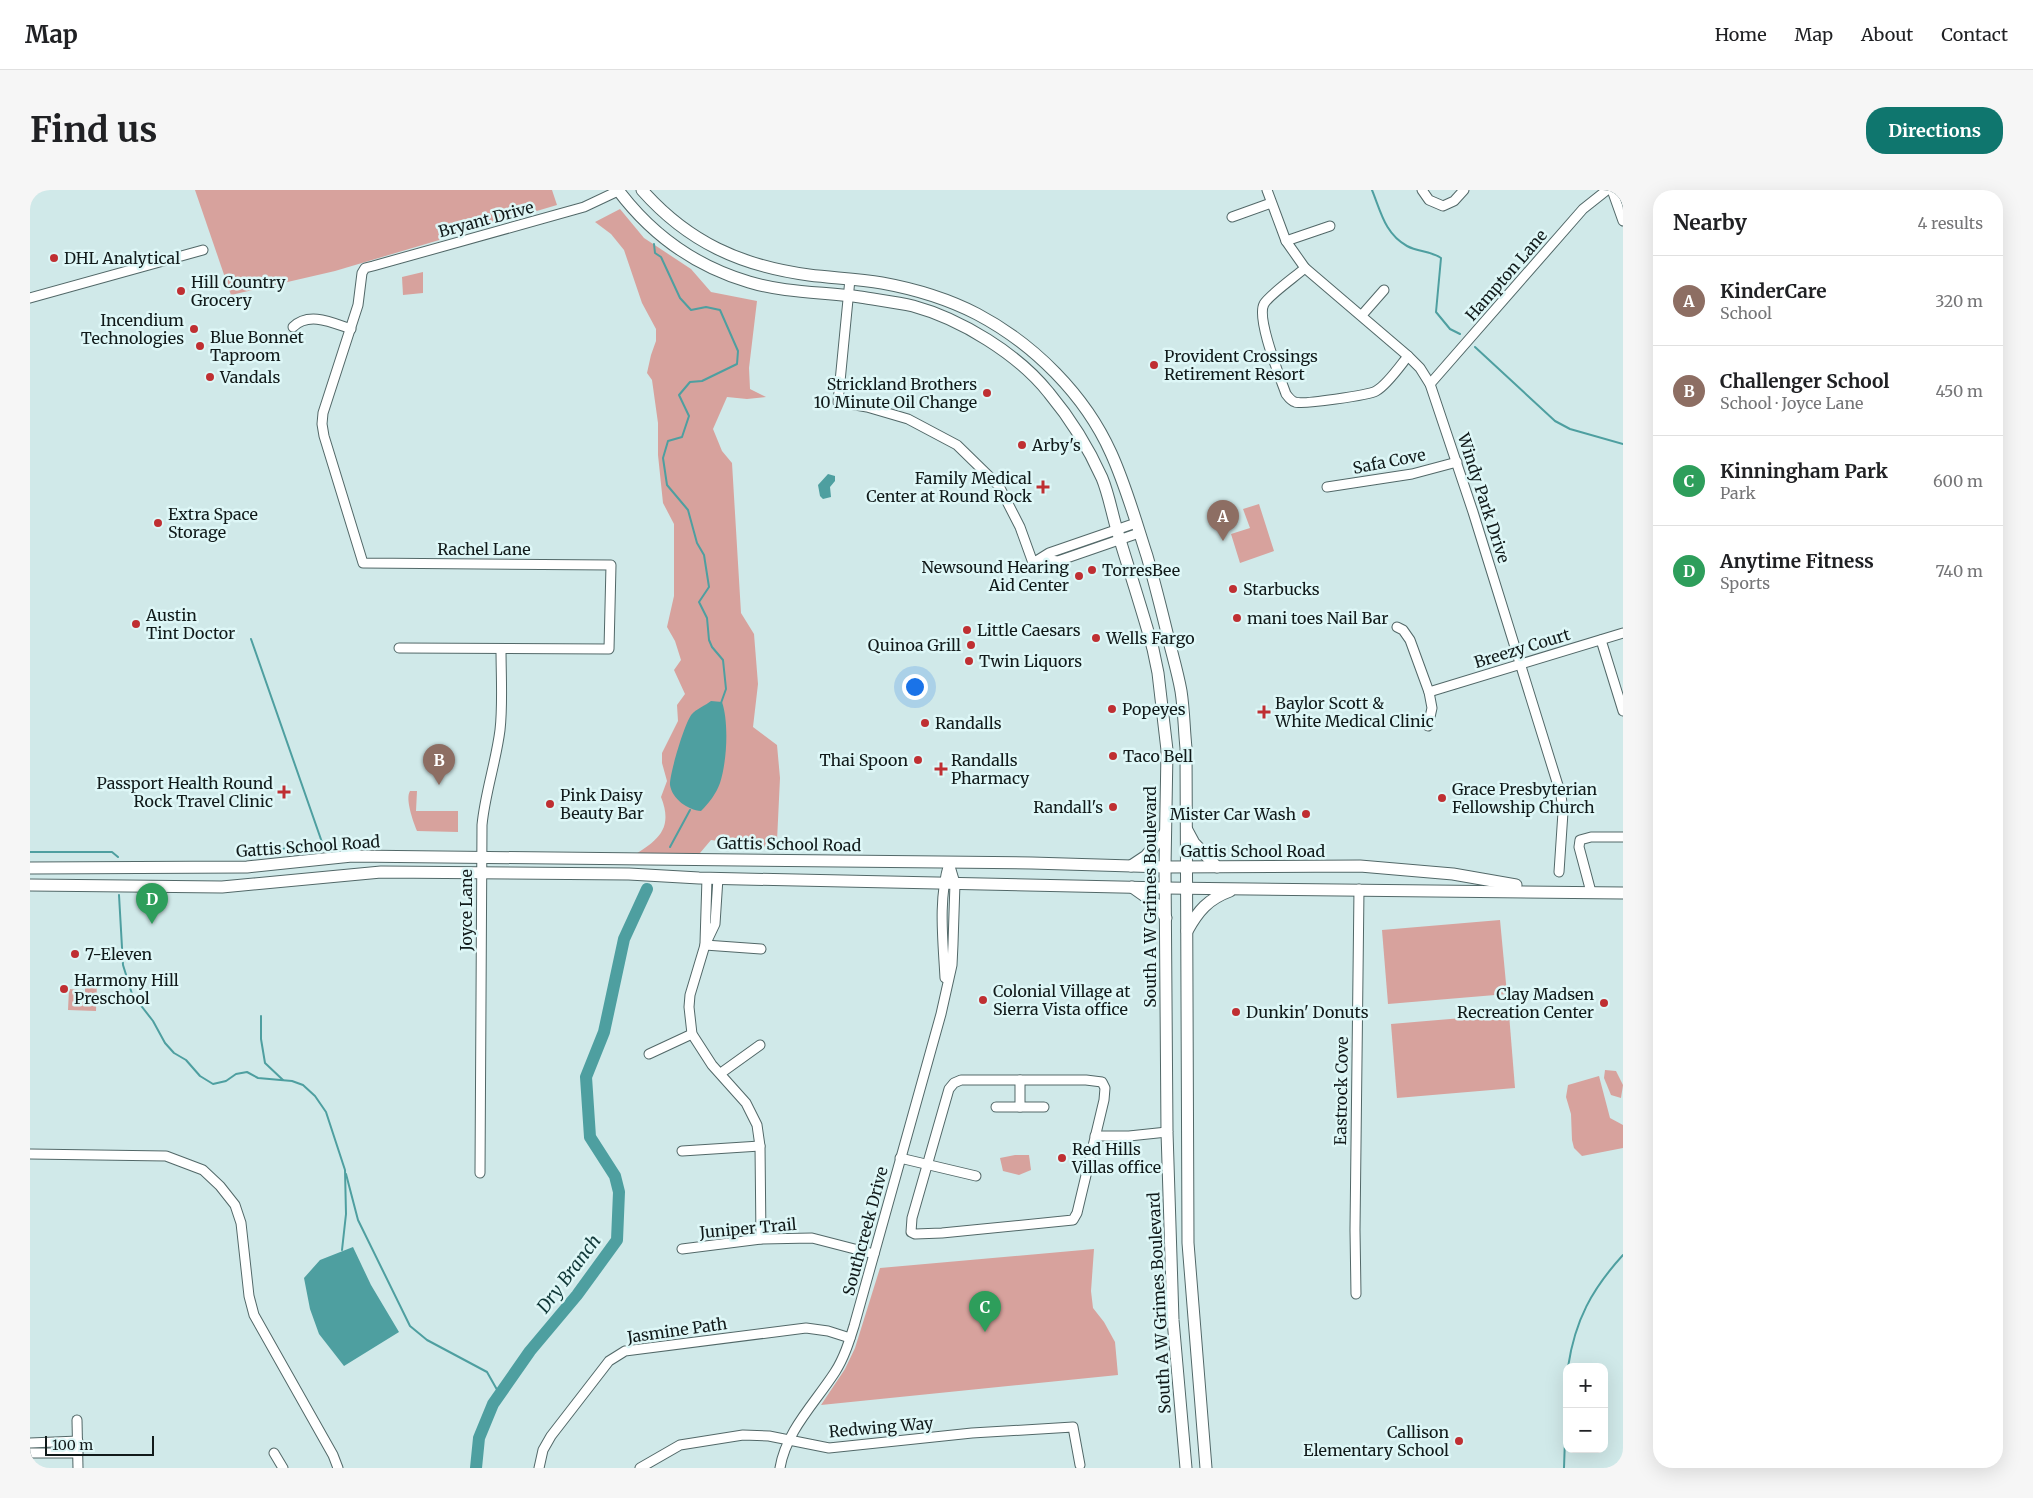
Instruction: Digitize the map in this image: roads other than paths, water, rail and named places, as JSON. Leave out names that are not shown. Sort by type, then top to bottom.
[{"type":"main road","name":"South A W Grimes Boulevard","points":[[618,190],[633,209],[679,251],[720,272],[749,282],[790,291],[848,296],[914,307],[955,322],[985,338],[1018,362],[1048,391],[1070,422],[1102,479],[1153,649],[1158,673],[1167,750],[1165,888],[1168,1132],[1173,1320],[1186,1468]]},
{"type":"main road","name":"South A W Grimes Boulevard","points":[[642,190],[674,222],[724,253],[769,268],[882,283],[934,296],[978,314],[1012,336],[1042,360],[1071,390],[1094,421],[1112,454],[1154,580],[1181,692],[1186,748],[1188,1243],[1206,1468]]},
{"type":"main road","points":[[1186,827],[1194,843],[1217,867]]},
{"type":"main road","points":[[1131,866],[1146,856],[1165,833]]},
{"type":"main road","name":"Gattis School Road","points":[[30,868],[247,867],[352,856],[790,860],[1165,867],[1360,866],[1454,874],[1545,891]]},
{"type":"main road","points":[[713,878],[718,866],[777,866],[790,860]]},
{"type":"main road","name":"Gattis School Road","points":[[30,885],[222,887],[382,872],[629,874],[713,878],[1165,888],[1623,893]]},
{"type":"main road","points":[[1132,887],[1156,904],[1166,918]]},
{"type":"main road","points":[[1186,932],[1196,914],[1206,903],[1236,888]]},
{"type":"street","name":"Bryant Drive","points":[[362,273],[365,268],[584,208],[618,190]]},
{"type":"street","name":"Windy Park Drive","points":[[1266,190],[1286,241],[1305,268],[1408,356],[1430,384],[1457,462],[1561,795],[1563,812],[1559,872]]},
{"type":"street","points":[[1422,190],[1429,200],[1443,206],[1454,201],[1464,190]]},
{"type":"street","name":"Hampton Lane","points":[[1430,384],[1583,209],[1607,190]]},
{"type":"street","points":[[1612,190],[1623,221]]},
{"type":"street","points":[[1232,217],[1271,203]]},
{"type":"street","points":[[1286,241],[1330,226]]},
{"type":"street","points":[[30,298],[203,250]]},
{"type":"street","points":[[1305,268],[1264,303],[1261,313],[1286,394],[1290,399],[1294,402],[1306,403],[1376,391],[1408,356]]},
{"type":"street","name":"Rachel Lane","points":[[362,273],[361,295],[323,413],[322,424],[324,436],[364,563],[611,565],[609,649],[399,648]]},
{"type":"street","points":[[850,279],[838,402],[867,407],[908,419],[958,445],[999,486],[1020,527],[1033,563],[1049,553],[1138,528]]},
{"type":"street","points":[[1362,315],[1384,290]]},
{"type":"street","points":[[293,328],[305,319],[314,319],[351,329]]},
{"type":"street","name":"Safa Cove","points":[[1327,487],[1412,474],[1457,462]]},
{"type":"street","points":[[1397,627],[1403,630],[1410,640],[1429,692],[1432,708],[1428,726]]},
{"type":"street","name":"Breezy Court","points":[[1429,692],[1623,633]]},
{"type":"street","points":[[1601,640],[1623,711]]},
{"type":"street","name":"Joyce Lane","points":[[480,1173],[484,804],[500,728],[501,649]]},
{"type":"street","points":[[1591,892],[1579,848],[1580,840],[1591,837],[1623,837]]},
{"type":"street","name":"Southcreek Drive","points":[[946,988],[943,946],[943,883],[949,863]]},
{"type":"street","name":"Southcreek Drive","points":[[780,1468],[789,1440],[835,1372],[850,1338],[874,1254],[941,1014],[952,965],[955,883],[949,863]]},
{"type":"street","points":[[713,878],[706,946],[690,995],[689,1007],[692,1034],[701,1051],[738,1092],[751,1111],[757,1125],[760,1146],[761,1239]]},
{"type":"street","name":"Eastrock Cove","points":[[1356,1294],[1354,1230],[1359,889]]},
{"type":"street","points":[[706,946],[761,949]]},
{"type":"street","points":[[649,1054],[692,1034]]},
{"type":"street","points":[[720,1073],[760,1045]]},
{"type":"street","points":[[961,1080],[1020,1080],[1086,1080],[1102,1082],[1105,1088],[1104,1100],[1077,1213],[1073,1220],[1069,1222],[942,1233],[916,1234],[910,1232],[912,1218],[949,1089],[954,1083],[961,1080]]},
{"type":"street","points":[[1020,1080],[1020,1107]]},
{"type":"street","points":[[996,1107],[1044,1107]]},
{"type":"street","points":[[1095,1136],[1129,1136],[1168,1132]]},
{"type":"street","points":[[682,1151],[760,1146]]},
{"type":"street","points":[[30,1154],[166,1156],[203,1170],[220,1186],[235,1205],[241,1223],[254,1315],[338,1468]]},
{"type":"street","points":[[900,1158],[976,1176]]},
{"type":"street","name":"Juniper Trail","points":[[682,1248],[761,1239],[812,1238],[874,1254]]},
{"type":"street","name":"Jasmine Path","points":[[539,1468],[543,1450],[551,1436],[609,1361],[625,1351],[806,1328],[828,1331],[850,1338]]},
{"type":"street","points":[[77,1420],[78,1468]]},
{"type":"street","name":"Redwing Way","points":[[640,1468],[676,1447],[690,1442],[743,1435],[768,1436],[823,1448],[972,1433],[1072,1426],[1080,1466]]},
{"type":"street","points":[[30,1443],[78,1442]]},
{"type":"street","points":[[54,1443],[54,1453]]},
{"type":"street","points":[[30,1453],[78,1453]]},
{"type":"street","points":[[274,1453],[283,1468]]},
{"type":"water","points":[[828,474],[835,476],[835,481],[830,487],[831,497],[823,499],[820,496],[818,485]]},
{"type":"water","points":[[711,701],[722,702],[726,720],[726,753],[718,787],[701,811],[686,806],[677,799],[671,790],[670,780],[678,749],[689,719],[693,712]]},
{"type":"water","points":[[353,1247],[371,1285],[399,1332],[344,1366],[319,1334],[310,1309],[304,1278],[320,1260]]},
{"type":"waterway","points":[[1372,190],[1385,222],[1400,241],[1407,246],[1441,258],[1436,312],[1450,329],[1460,334]]},
{"type":"waterway","name":"Dry Branch","points":[[654,244],[655,253],[661,257],[680,298],[691,310],[706,307],[720,310],[738,351],[737,364],[702,381],[690,382],[679,395],[689,416],[682,437],[668,441],[663,458],[667,485],[688,510],[697,543],[704,555],[709,587],[699,602],[707,618],[709,640],[712,647],[723,660],[726,689],[721,703]]},
{"type":"waterway","points":[[1475,347],[1555,421],[1570,429],[1623,444]]},
{"type":"waterway","points":[[251,639],[324,848],[263,849],[263,852]]},
{"type":"waterway","name":"Dry Branch","points":[[670,847],[690,810]]},
{"type":"waterway","points":[[30,852],[112,852],[118,857]]},
{"type":"waterway","name":"Dry Branch","points":[[476,1468],[479,1438],[493,1404],[530,1351],[577,1295],[617,1240],[619,1192],[615,1176],[590,1137],[586,1077],[604,1032],[624,939],[647,889]]},
{"type":"waterway","points":[[119,895],[123,965],[132,994],[153,1021],[165,1043],[174,1053],[186,1060],[200,1076],[213,1084],[226,1081],[236,1074],[247,1072],[258,1078],[292,1081],[303,1085],[315,1096],[326,1112],[345,1170],[346,1214],[342,1250]]},
{"type":"waterway","points":[[261,1016],[261,1039],[265,1063],[283,1080]]},
{"type":"waterway","points":[[346,1174],[358,1220],[410,1326],[427,1340],[487,1372],[500,1395]]},
{"type":"waterway","points":[[1569,1363],[1575,1334],[1586,1306],[1602,1280],[1623,1255]]},
{"type":"waterway","points":[[1564,1468],[1566,1408]]},
{"type":"place","name":"DHL Analytical","points":[[54,258]]},
{"type":"place","name":"Hill Country Grocery","points":[[181,291]]},
{"type":"place","name":"Incendium Technologies","points":[[194,329]]},
{"type":"place","name":"Blue Bonnet Taproom","points":[[200,346]]},
{"type":"place","name":"Provident Crossings Retirement Resort","points":[[1154,365]]},
{"type":"place","name":"Vandals","points":[[210,377]]},
{"type":"place","name":"Strickland Brothers 10 Minute Oil Change","points":[[987,393]]},
{"type":"place","name":"Arby's","points":[[1022,445]]},
{"type":"place","name":"Family Medical Center at Round Rock","points":[[1043,487]]},
{"type":"place","name":"Extra Space Storage","points":[[158,523]]},
{"type":"place","name":"KinderCare","points":[[1223,541]]},
{"type":"place","name":"TorresBee","points":[[1092,570]]},
{"type":"place","name":"Newsound Hearing Aid Center","points":[[1079,576]]},
{"type":"place","name":"Starbucks","points":[[1233,589]]},
{"type":"place","name":"mani toes Nail Bar","points":[[1237,618]]},
{"type":"place","name":"Austin Tint Doctor","points":[[136,624]]},
{"type":"place","name":"Little Caesars","points":[[967,630]]},
{"type":"place","name":"Wells Fargo","points":[[1096,638]]},
{"type":"place","name":"Quinoa Grill","points":[[971,645]]},
{"type":"place","name":"Twin Liquors","points":[[969,661]]},
{"type":"place","name":"Popeyes","points":[[1112,709]]},
{"type":"place","name":"Baylor Scott & White Medical Clinic","points":[[1264,712]]},
{"type":"place","name":"Randalls","points":[[925,723]]},
{"type":"place","name":"Taco Bell","points":[[1113,756]]},
{"type":"place","name":"Thai Spoon","points":[[918,760]]},
{"type":"place","name":"Randalls Pharmacy","points":[[941,769]]},
{"type":"place","name":"Challenger School","points":[[439,785]]},
{"type":"place","name":"Passport Health Round Rock Travel Clinic","points":[[284,792]]},
{"type":"place","name":"Grace Presbyterian Fellowship Church","points":[[1442,798]]},
{"type":"place","name":"Pink Daisy Beauty Bar","points":[[550,804]]},
{"type":"place","name":"Randall's","points":[[1113,807]]},
{"type":"place","name":"Mister Car Wash","points":[[1306,814]]},
{"type":"place","name":"Anytime Fitness","points":[[152,924]]},
{"type":"place","name":"7-Eleven","points":[[75,954]]},
{"type":"place","name":"Harmony Hill Preschool","points":[[64,989]]},
{"type":"place","name":"Colonial Village at Sierra Vista office","points":[[983,1000]]},
{"type":"place","name":"Clay Madsen Recreation Center","points":[[1604,1003]]},
{"type":"place","name":"Dunkin' Donuts","points":[[1236,1012]]},
{"type":"place","name":"Red Hills Villas office","points":[[1062,1158]]},
{"type":"place","name":"Kinningham Park","points":[[985,1332]]},
{"type":"place","name":"Callison Elementary School","points":[[1459,1441]]}]
